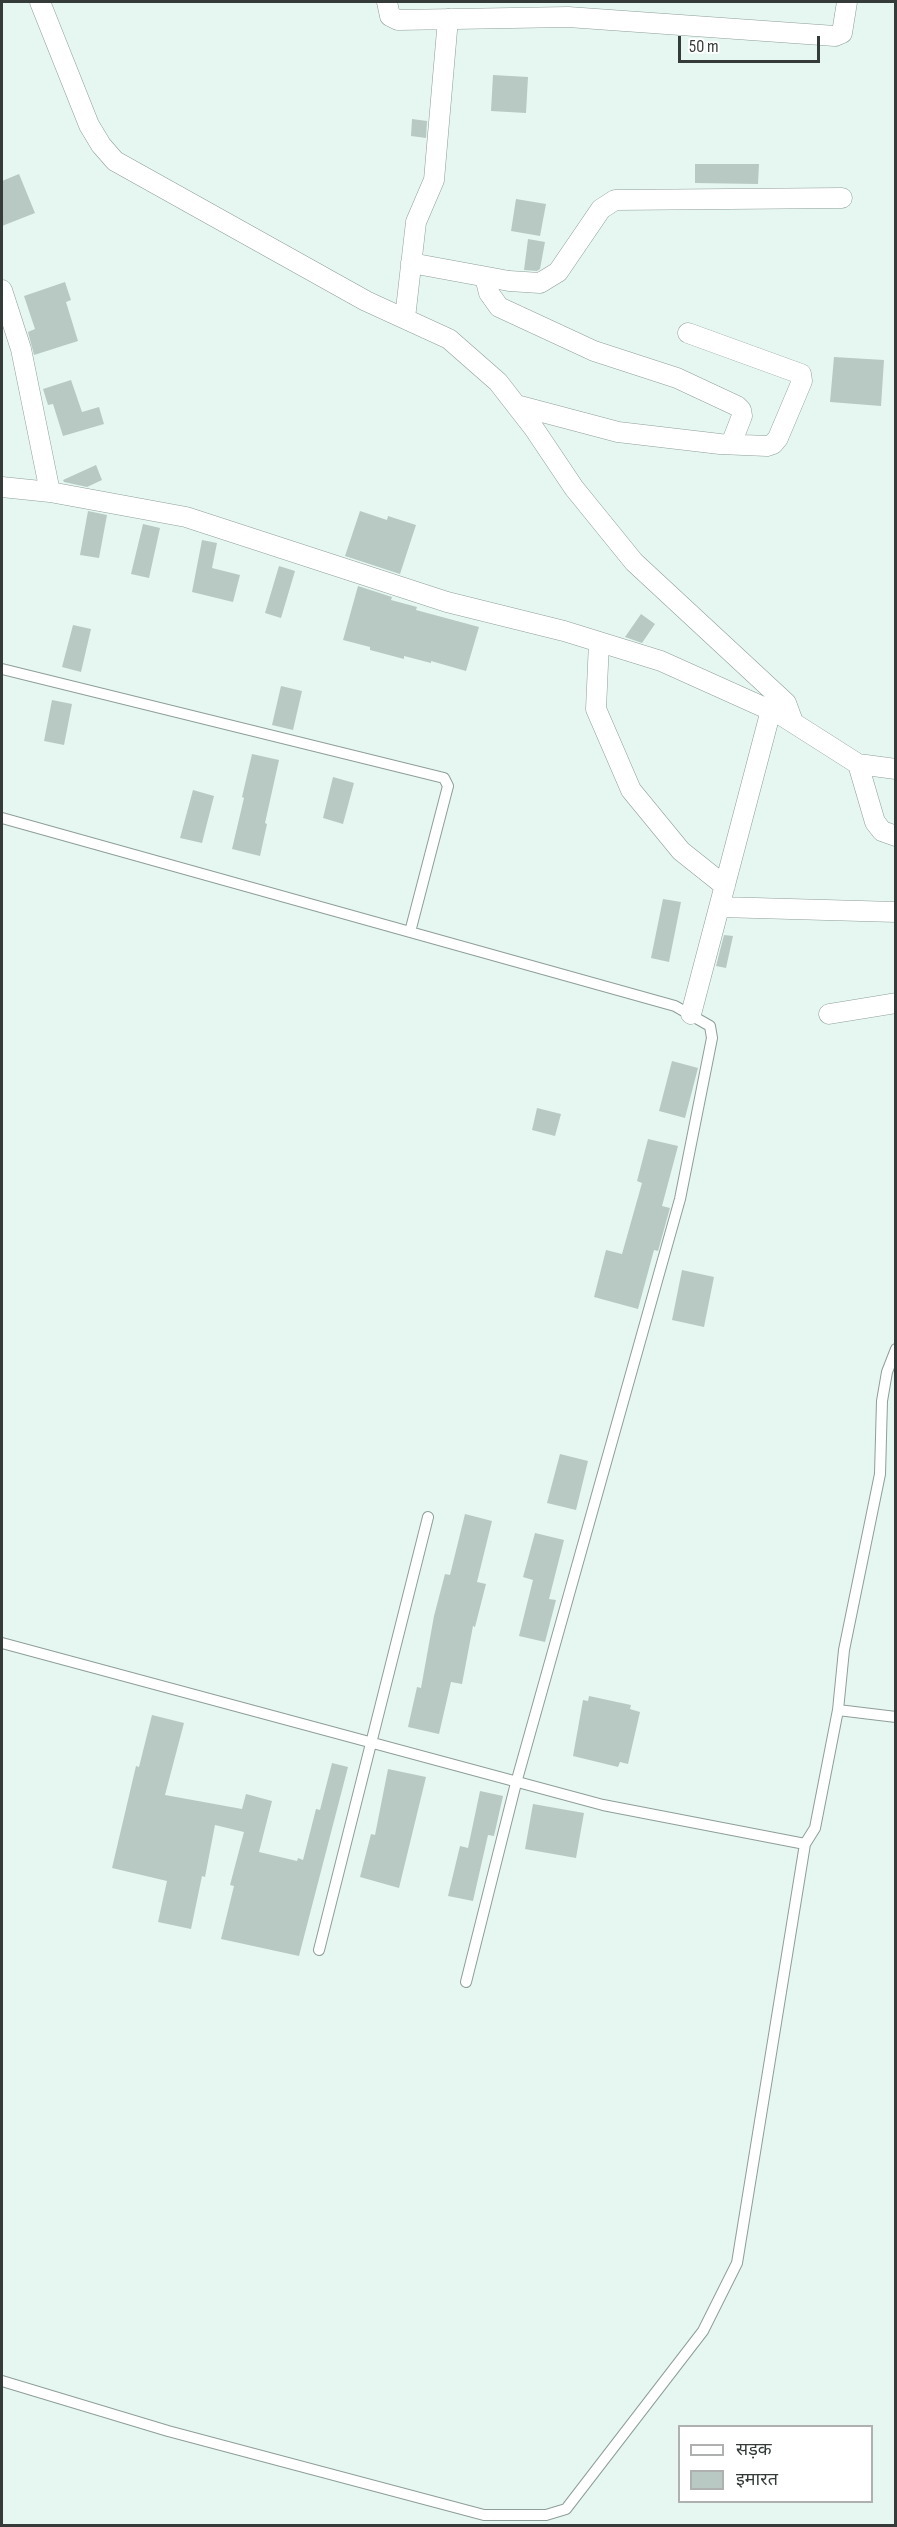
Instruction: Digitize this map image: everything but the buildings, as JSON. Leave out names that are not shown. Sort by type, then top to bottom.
[{"type":"street","points":[[40,2],[89,125],[101,145],[115,161],[366,301],[448,339],[498,382],[574,488],[634,562],[786,703],[793,722]]},
{"type":"street","points":[[387,2],[390,16],[398,20],[568,17],[835,36],[842,33],[847,2]]},
{"type":"street","points":[[405,318],[416,222],[434,180],[448,19]]},
{"type":"street","points":[[411,263],[485,277],[540,282],[558,272],[601,209],[615,200],[842,198]]},
{"type":"street","points":[[485,277],[489,293],[499,307],[594,351],[677,378],[737,406],[742,416],[731,444]]},
{"type":"street","points":[[2,290],[21,349],[50,492]]},
{"type":"street","points":[[516,405],[618,432],[731,444],[767,446],[773,444],[778,438],[802,381],[801,374],[688,333]]},
{"type":"street","points":[[2,488],[50,492],[186,517],[447,602],[599,642],[661,662],[771,710],[858,764],[896,769]]},
{"type":"street","points":[[599,642],[596,709],[631,790],[681,851],[725,886]]},
{"type":"street","points":[[691,1014],[771,710]]},
{"type":"street","points":[[858,764],[874,822],[882,831],[896,836]]},
{"type":"street","points":[[720,907],[896,912]]},
{"type":"street","points":[[829,1014],[896,1003]]},
{"type":"lane","points":[[2,669],[444,778],[448,786],[410,932]]},
{"type":"lane","points":[[2,818],[675,1006],[710,1026],[712,1038],[680,1199],[516,1783],[466,1982]]},
{"type":"lane","points":[[2,2381],[483,2520],[546,2515],[566,2509],[703,2331],[737,2263],[805,1844],[815,1828],[838,1710],[844,1650],[880,1474],[882,1401],[887,1372],[896,1349]]},
{"type":"lane","points":[[319,1950],[373,1744],[428,1517]]},
{"type":"lane","points":[[2,1643],[603,1805],[805,1844]]},
{"type":"lane","points":[[838,1710],[896,1717]]}]
